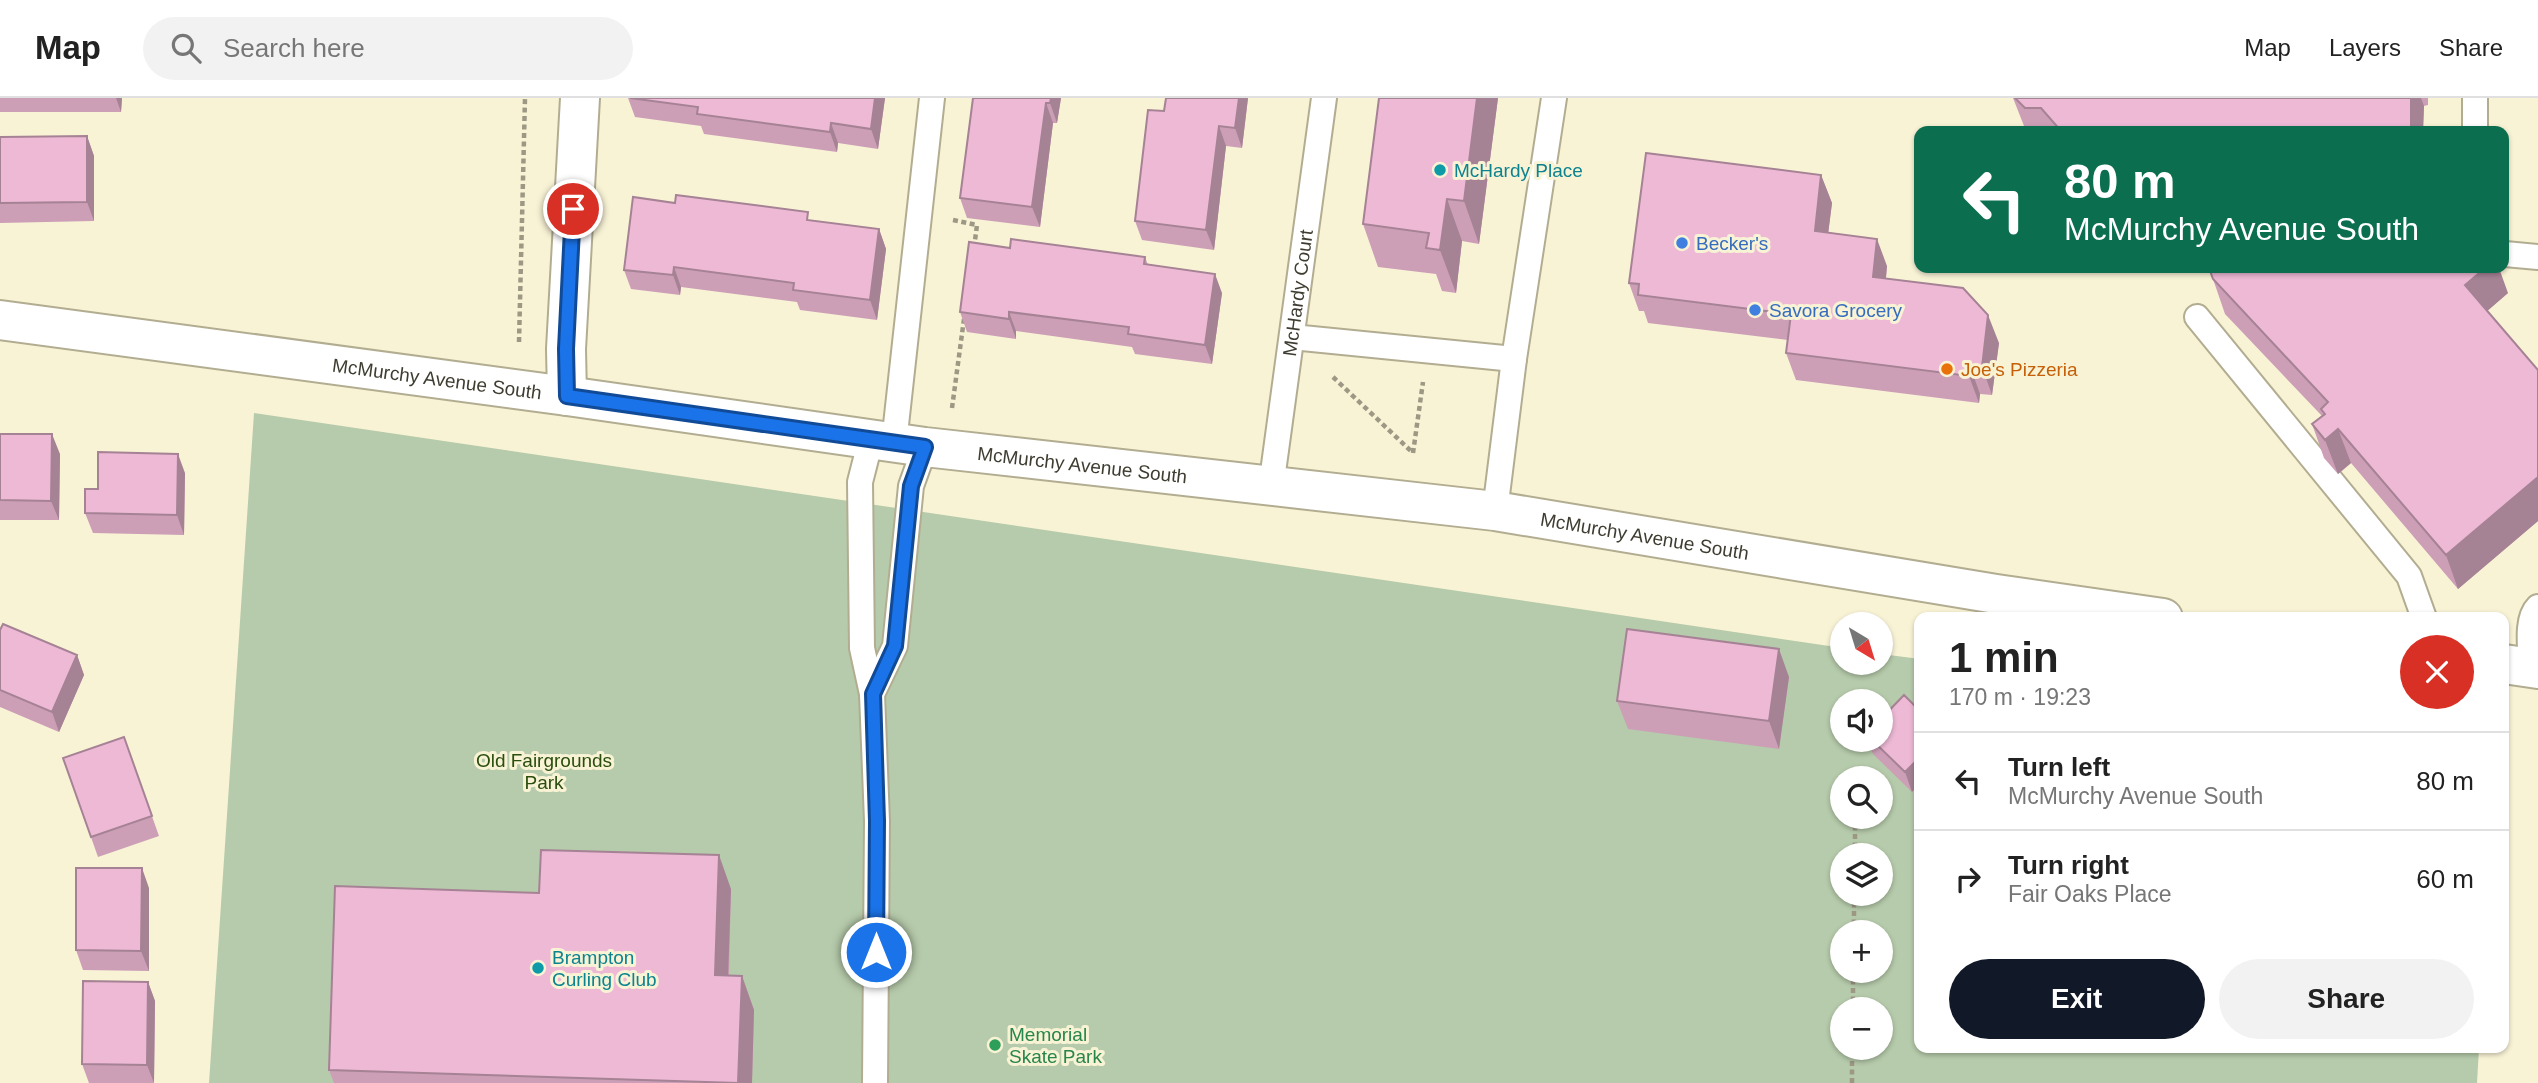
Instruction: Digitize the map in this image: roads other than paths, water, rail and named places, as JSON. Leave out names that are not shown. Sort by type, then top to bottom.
[{"type":"street","points":[[567,396],[566,349],[580,98]]},
{"type":"street","name":"McMurchy Avenue South","points":[[0,320],[897,443],[1495,511],[1996,594],[2121,612]]},
{"type":"lane","points":[[873,694],[895,646],[911,486],[897,443],[932,98]]},
{"type":"lane","name":"McHardy Court","points":[[1271,487],[1324,98]]},
{"type":"lane","points":[[1495,511],[1514,359],[1554,98]]},
{"type":"lane","points":[[2474,98],[2474,126]]},
{"type":"lane","points":[[2509,254],[2538,257]]},
{"type":"lane","points":[[2197,317],[2409,576],[2422,612]]},
{"type":"lane","points":[[1292,337],[1514,359]]},
{"type":"lane","points":[[875,1083],[877,821],[873,694],[862,648],[860,482],[897,443]]},
{"type":"lane","points":[[2525,667],[2534,612],[2538,607]]},
{"type":"place","name":"McHardy Place","points":[[1440,170]]},
{"type":"place","name":"Becker's","points":[[1682,243]]},
{"type":"place","name":"Savora Grocery","points":[[1755,310]]},
{"type":"place","name":"Joe's Pizzeria","points":[[1947,369]]},
{"type":"place","name":"Brampton Curling Club","points":[[538,968]]},
{"type":"place","name":"Memorial Skate Park","points":[[995,1045]]},
{"type":"park label","name":"Old Fairgrounds Park","points":[[544,771]]}]
